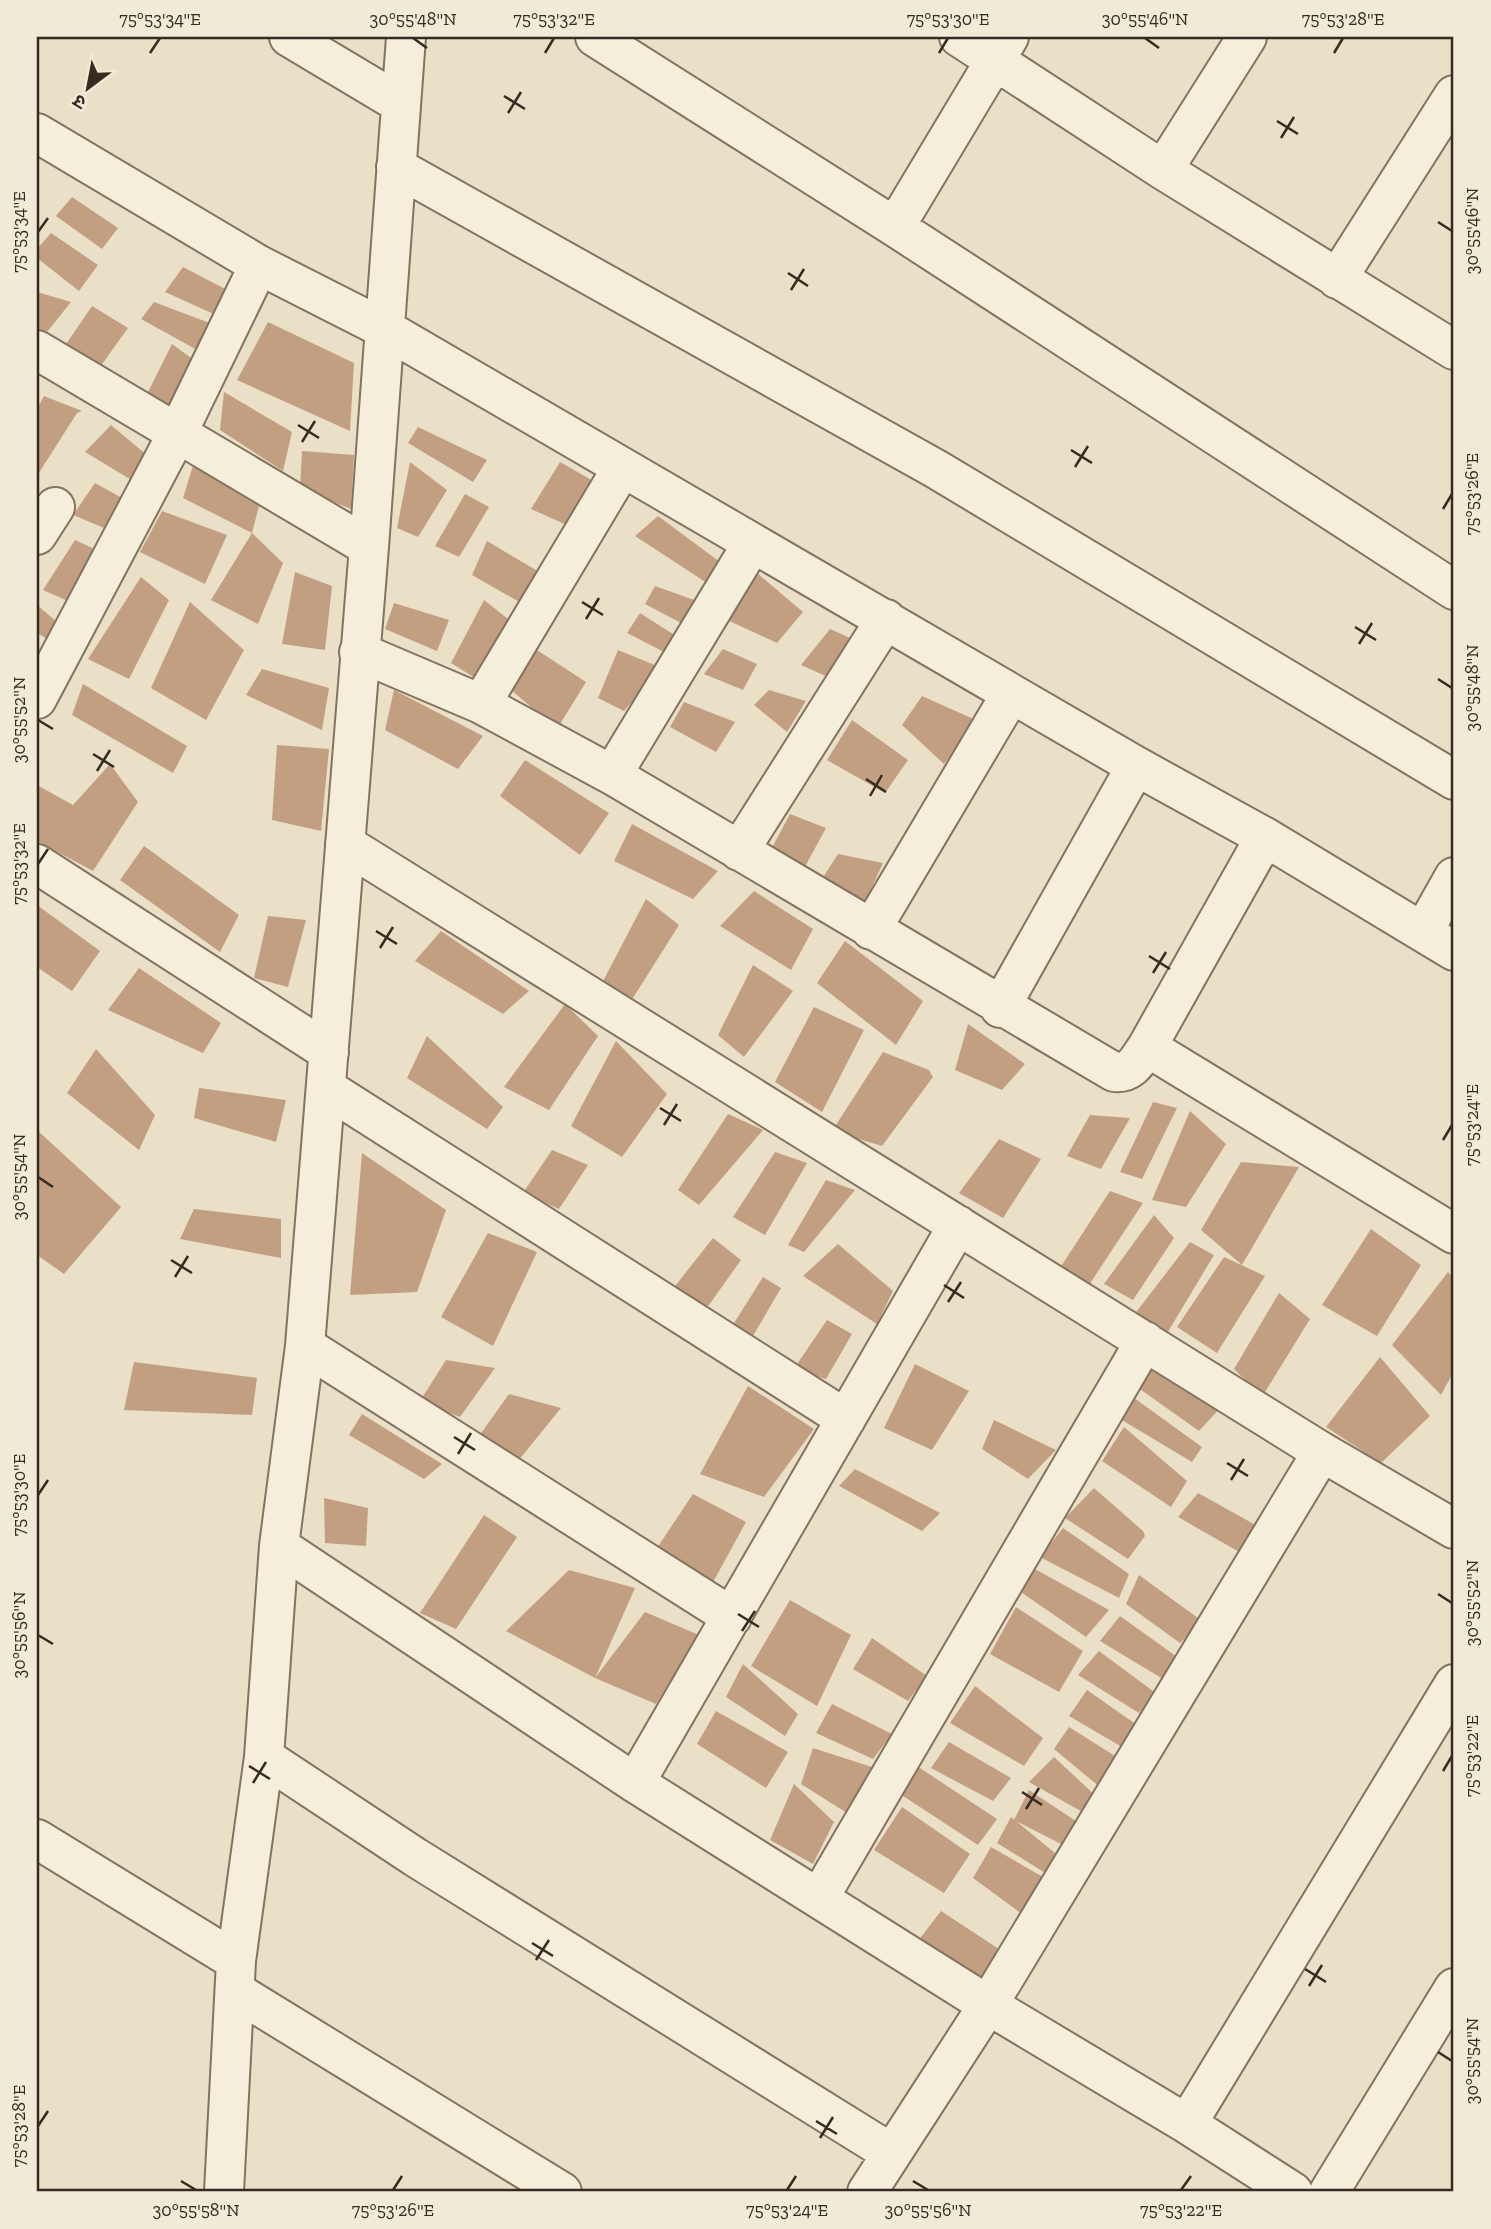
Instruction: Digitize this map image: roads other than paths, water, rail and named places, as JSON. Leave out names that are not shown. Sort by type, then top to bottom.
[{"type":"street","points":[[289,37],[401,104]]},
{"type":"street","points":[[228,2190],[235,1976],[264,1757],[279,1546],[305,1346],[369,547],[406,37]]},
{"type":"street","points":[[595,37],[895,227],[1454,590]]},
{"type":"street","points":[[958,37],[1001,48],[1163,170],[1454,350]]},
{"type":"street","points":[[1163,170],[1247,37]]},
{"type":"street","points":[[895,227],[1001,48]]},
{"type":"street","points":[[1337,279],[1454,95]]},
{"type":"street","points":[[37,132],[259,265],[385,329],[752,544],[886,618],[1011,694],[1265,837],[1439,941],[1454,877]]},
{"type":"street","points":[[396,167],[936,469],[1454,780]]},
{"type":"street","points":[[37,699],[178,432],[259,265]]},
{"type":"street","points":[[37,350],[369,547]]},
{"type":"street","points":[[481,704],[622,468]]},
{"type":"street","points":[[612,775],[752,544]]},
{"type":"street","points":[[739,851],[886,618]]},
{"type":"street","points":[[359,652],[481,704],[612,775],[1000,1008],[1114,1072],[1123,1073],[1132,1068],[1147,1048],[1265,837]]},
{"type":"street","points":[[871,930],[1011,694]]},
{"type":"street","points":[[1000,1008],[1136,766]]},
{"type":"street","points":[[345,844],[1322,1452],[1454,1529]]},
{"type":"street","points":[[37,864],[327,1070],[846,1419]]},
{"type":"street","points":[[1147,1048],[1454,1234]]},
{"type":"street","points":[[635,1783],[958,1225]]},
{"type":"street","points":[[819,1898],[1145,1341]]},
{"type":"street","points":[[305,1346],[732,1616]]},
{"type":"street","points":[[867,2192],[988,2005],[1322,1452]]},
{"type":"street","points":[[279,1546],[635,1783],[988,2005],[1187,2123],[1293,2192]]},
{"type":"street","points":[[1187,2123],[1453,1687]]},
{"type":"street","points":[[264,1757],[426,1864],[891,2153]]},
{"type":"street","points":[[37,1839],[235,1976],[562,2192]]},
{"type":"street","points":[[1329,2192],[1454,1988]]}]
